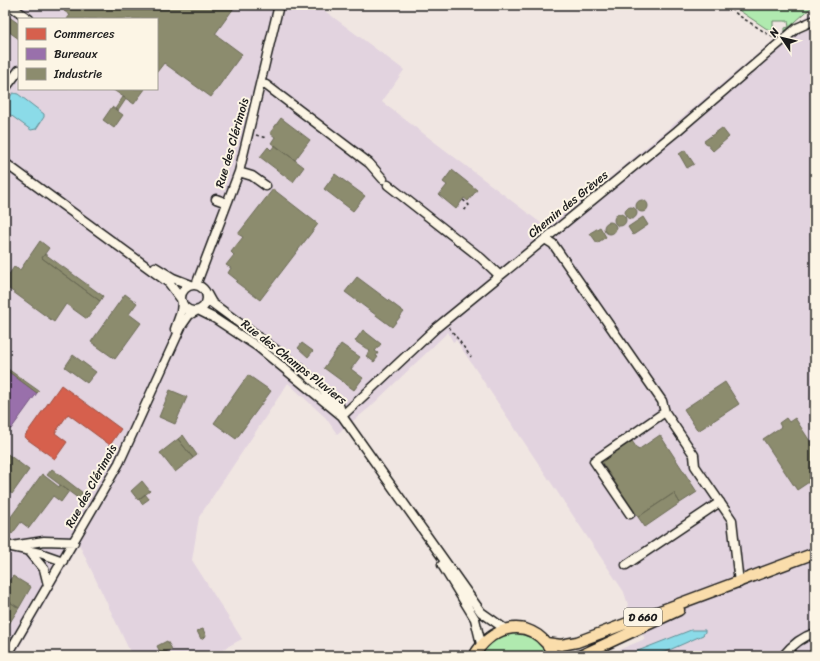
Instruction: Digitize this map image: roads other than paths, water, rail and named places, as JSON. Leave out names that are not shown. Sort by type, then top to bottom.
[{"type":"main road","name":"D 660","points":[[546,643],[562,645],[576,642],[739,583],[815,553]]},
{"type":"main road","name":"D 660","points":[[580,656],[739,583]]},
{"type":"main road","points":[[474,656],[481,644],[491,635],[504,629],[520,628],[534,633],[546,643],[554,656]]},
{"type":"street","points":[[9,5],[28,18]]},
{"type":"street","name":"Rue des Clérimois","points":[[194,285],[228,203],[239,172],[279,5]]},
{"type":"street","name":"Chemin des Grèves","points":[[342,416],[444,321],[677,131],[797,28],[815,20]]},
{"type":"street","points":[[5,89],[18,71]]},
{"type":"street","points":[[261,84],[266,85],[369,163],[386,182],[482,258],[499,276]]},
{"type":"street","points":[[5,162],[169,283],[189,310],[198,310],[204,305],[207,294],[203,288],[173,278],[115,243]]},
{"type":"street","points":[[239,172],[252,176],[266,186]]},
{"type":"street","points":[[216,199],[228,203]]},
{"type":"street","points":[[545,239],[553,244],[662,401],[665,412],[694,455],[695,466],[732,520],[739,583]]},
{"type":"street","points":[[182,301],[184,289],[194,285]]},
{"type":"street","name":"Rue des Champs Pluviers","points":[[207,294],[212,303],[299,367],[339,404],[342,416]]},
{"type":"street","name":"Rue des Clérimois","points":[[150,396],[181,312],[182,301]]},
{"type":"street","name":"Rue des Clérimois","points":[[8,654],[119,463],[182,325],[189,315],[198,310]]},
{"type":"street","name":"Rue des Champs Pluviers","points":[[198,310],[214,318],[258,347],[342,416]]},
{"type":"street","points":[[630,514],[594,461],[665,412]]},
{"type":"street","points":[[342,416],[481,612],[504,629]]},
{"type":"street","points":[[626,565],[720,502]]},
{"type":"street","points":[[408,510],[475,619],[481,644]]},
{"type":"street","points":[[6,547],[38,542],[74,542]]},
{"type":"street","points":[[6,547],[63,560]]},
{"type":"street","points":[[28,551],[44,569],[48,585]]},
{"type":"street","points":[[783,656],[792,645],[815,633]]},
{"type":"water","points":[[13,93],[18,94],[44,114],[44,117],[36,129],[31,130],[5,111],[5,103]]},
{"type":"water","points":[[691,630],[705,630],[705,632],[703,635],[656,656],[625,656]]}]
